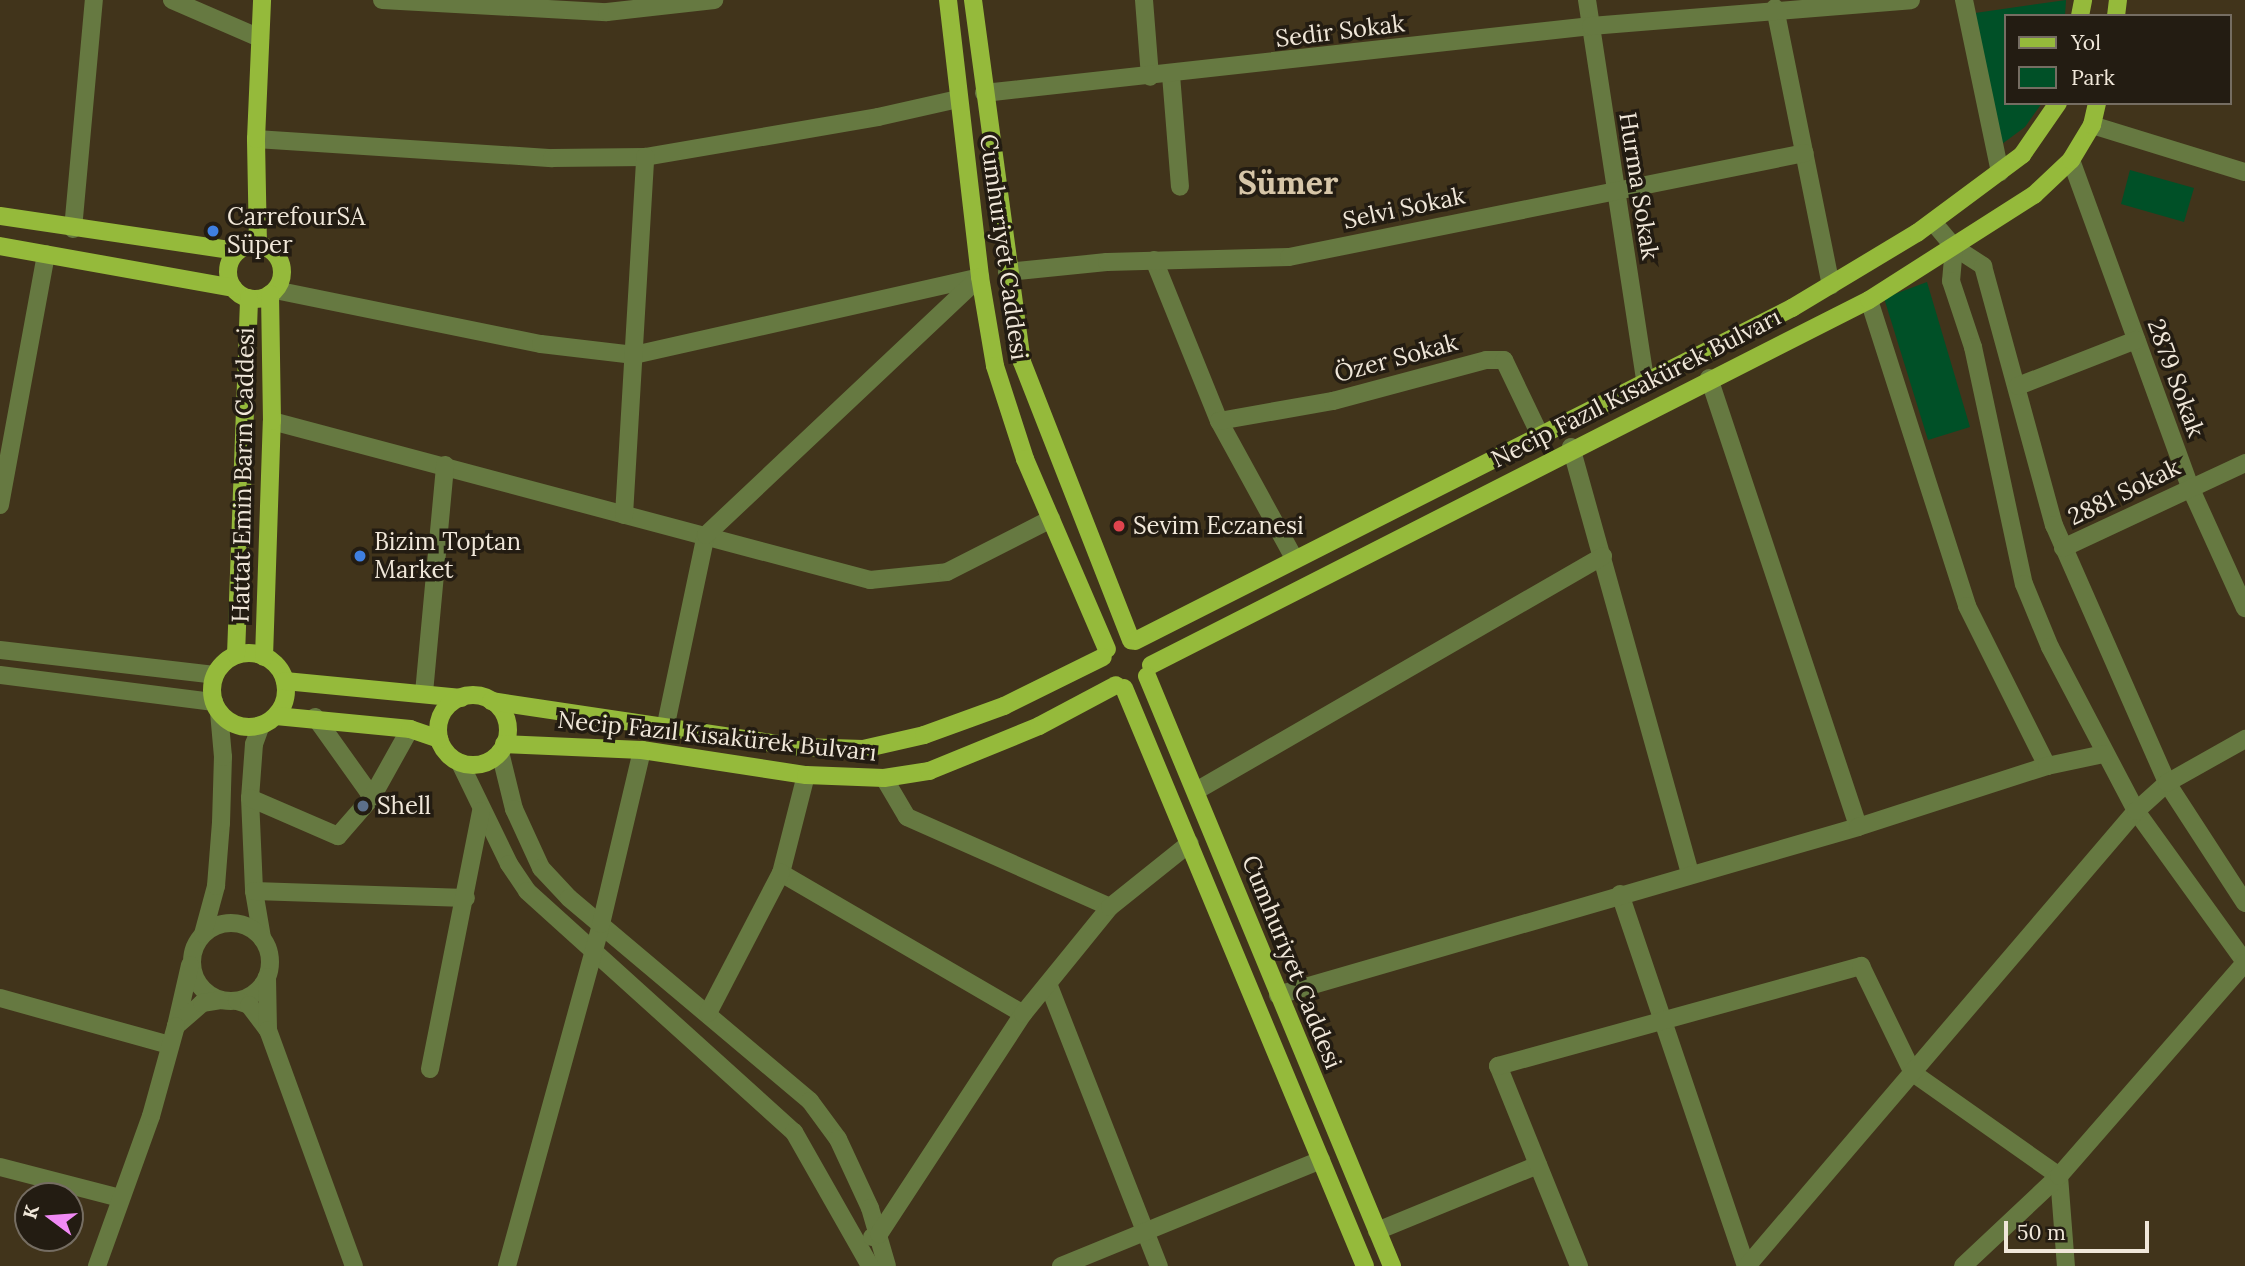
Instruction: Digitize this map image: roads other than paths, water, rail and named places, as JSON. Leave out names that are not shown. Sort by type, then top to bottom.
[{"type":"main road","points":[[258,244],[256,139],[262,0]]},
{"type":"main road","name":"Cumhuriyet Caddesi","points":[[948,0],[980,277],[995,366],[1051,519],[1105,653]]},
{"type":"main road","name":"Cumhuriyet Caddesi","points":[[973,0],[1007,272],[1022,362],[1133,640]]},
{"type":"main road","name":"Necip Fazıl Kısakürek Bulvarı","points":[[1133,640],[1295,560],[1831,285],[1933,222],[2022,155],[2057,105]]},
{"type":"main road","name":"Necip Fazıl Kısakürek Bulvarı","points":[[1149,670],[1571,447],[1869,300],[2034,195],[2071,160],[2092,125],[2097,105]]},
{"type":"main road","points":[[0,216],[73,229],[237,251],[258,244]]},
{"type":"main road","points":[[0,246],[233,288],[249,298],[272,292],[282,276],[278,259],[258,244]]},
{"type":"main road","points":[[233,288],[228,272],[237,251]]},
{"type":"main road","name":"Hattat Emin Barın Caddesi","points":[[264,657],[272,421],[272,292]]},
{"type":"main road","name":"Hattat Emin Barın Caddesi","points":[[236,655],[249,298]]},
{"type":"main road","points":[[1120,640],[1133,640],[1147,650],[1149,670],[1139,684],[1120,686],[1105,673],[1105,653],[1120,640]]},
{"type":"main road","name":"Necip Fazıl Kısakürek Bulvarı","points":[[491,701],[666,724],[800,747],[863,749],[924,735],[1004,706],[1105,653]]},
{"type":"main road","points":[[269,720],[286,694],[285,681],[276,665],[264,657],[236,655],[215,675],[216,707],[238,726],[269,720],[315,717],[410,729],[439,739]]},
{"type":"main road","name":"Cumhuriyet Caddesi","points":[[1149,670],[1278,995],[1392,1266]]},
{"type":"main road","points":[[285,681],[461,698],[477,696],[491,701],[505,719],[502,748],[483,763],[460,763],[448,755],[439,739],[441,717],[461,698]]},
{"type":"main road","name":"Cumhuriyet Caddesi","points":[[1120,686],[1190,843],[1365,1266]]},
{"type":"main road","name":"Necip Fazıl Kısakürek Bulvarı","points":[[502,748],[642,750],[806,775],[884,778],[929,771],[1015,736],[1120,686]]},
{"type":"street","points":[[73,229],[94,0]]},
{"type":"street","points":[[172,0],[260,38]]},
{"type":"street","points":[[382,0],[607,6],[714,0]]},
{"type":"street","points":[[1144,0],[1150,77]]},
{"type":"street","name":"Hurma Sokak","points":[[1587,0],[1644,379]]},
{"type":"street","name":"Sedir Sokak","points":[[984,93],[1171,75],[1591,26],[1830,2],[1911,0]]},
{"type":"street","points":[[1964,0],[2000,172]]},
{"type":"street","points":[[1775,8],[1831,285]]},
{"type":"street","points":[[1171,75],[1180,187]]},
{"type":"street","points":[[256,139],[552,158],[645,157],[878,117],[958,99]]},
{"type":"street","points":[[2092,125],[2245,172]]},
{"type":"street","name":"Selvi Sokak","points":[[1007,272],[1154,260],[1289,257],[1805,153]]},
{"type":"street","points":[[624,515],[645,157]]},
{"type":"street","name":"2879 Sokak","points":[[2071,160],[2190,487],[2245,608]]},
{"type":"street","points":[[1933,222],[1954,247],[1983,266],[2063,548],[2167,783],[2245,903]]},
{"type":"street","points":[[1954,247],[1951,281],[1973,347],[2024,584],[2050,647],[2136,811],[2245,963],[2059,1177],[1963,1266]]},
{"type":"street","points":[[0,505],[4,451],[47,254]]},
{"type":"street","points":[[1154,260],[1219,421],[1295,560]]},
{"type":"street","points":[[272,292],[541,344],[634,355],[980,277]]},
{"type":"street","points":[[666,724],[706,535],[980,277]]},
{"type":"street","points":[[1869,300],[1967,607],[2047,766]]},
{"type":"street","points":[[2018,386],[2136,340]]},
{"type":"street","name":"Özer Sokak","points":[[1219,421],[1333,401],[1486,360],[1504,360],[1540,435]]},
{"type":"street","points":[[1709,378],[1858,827]]},
{"type":"street","points":[[272,421],[870,580],[947,572],[1051,519]]},
{"type":"street","points":[[1571,447],[1690,873]]},
{"type":"street","name":"2881 Sokak","points":[[2063,548],[2245,463]]},
{"type":"street","points":[[424,693],[445,466]]},
{"type":"street","points":[[1196,791],[1603,556]]},
{"type":"street","points":[[0,650],[215,675]]},
{"type":"street","points":[[0,675],[216,707],[223,757],[216,886],[203,934],[191,958],[176,1026],[151,1116],[97,1266]]},
{"type":"street","points":[[315,717],[372,797]]},
{"type":"street","points":[[268,1030],[267,977],[270,957],[262,938],[254,891],[250,798],[254,744],[269,720]]},
{"type":"street","points":[[250,798],[338,836],[372,797],[410,729]]},
{"type":"street","points":[[1620,894],[1661,1024],[1746,1266],[2136,811],[2167,783],[2245,739]]},
{"type":"street","points":[[502,748],[517,819],[541,868],[601,924],[810,1101],[838,1139],[879,1234],[887,1266]]},
{"type":"street","points":[[508,1265],[601,924],[642,750]]},
{"type":"street","points":[[1278,995],[1690,873],[1858,827],[2047,766],[2104,754]]},
{"type":"street","points":[[460,763],[481,811],[527,891],[591,953],[794,1132],[870,1266]]},
{"type":"street","points":[[708,1013],[781,873],[806,775]]},
{"type":"street","points":[[884,778],[907,817],[1110,907]]},
{"type":"street","points":[[430,1069],[466,898],[481,811]]},
{"type":"street","points":[[856,1244],[879,1234],[1023,1014],[1110,907],[1190,843]]},
{"type":"street","points":[[781,873],[1023,1014]]},
{"type":"street","points":[[254,891],[466,898]]},
{"type":"street","points":[[203,934],[227,922],[240,923],[262,938]]},
{"type":"street","points":[[191,958],[202,989],[249,1005],[268,1030],[354,1266]]},
{"type":"street","points":[[1579,1266],[1498,1066],[1661,1024],[1861,967],[1913,1073],[2059,1177]]},
{"type":"street","points":[[176,1026],[202,1003],[255,993],[267,977]]},
{"type":"street","points":[[1048,986],[1149,1232],[1159,1266]]},
{"type":"street","points":[[0,998],[170,1045]]},
{"type":"street","points":[[1061,1266],[1321,1160]]},
{"type":"street","points":[[1377,1230],[1538,1165]]},
{"type":"street","points":[[0,1167],[120,1198]]},
{"type":"street","points":[[2059,1177],[2066,1266]]},
{"type":"place","name":"CarrefourSA Süper","points":[[213,231]]},
{"type":"place","name":"Sevim Eczanesi","points":[[1119,526]]},
{"type":"place","name":"Bizim Toptan Market","points":[[360,556]]},
{"type":"place","name":"Shell","points":[[363,806]]},
{"type":"district","name":"Sümer","points":[[1288,183]]}]
